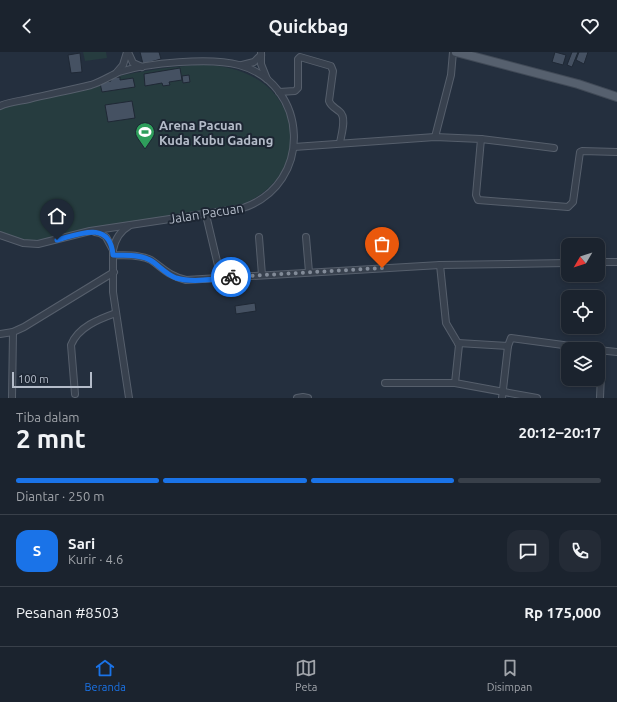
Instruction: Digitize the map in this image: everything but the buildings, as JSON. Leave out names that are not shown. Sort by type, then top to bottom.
[{"type":"main road","points":[[456,52],[565,80],[617,96]]},
{"type":"street","points":[[128,52],[133,62],[144,68]]},
{"type":"street","points":[[110,76],[121,68],[128,52]]},
{"type":"street","points":[[435,137],[451,75],[453,52]]},
{"type":"street","points":[[239,64],[252,64],[257,61],[261,54]]},
{"type":"street","points":[[261,54],[262,68],[269,82]]},
{"type":"street","points":[[279,92],[295,91],[298,88],[298,59],[300,57],[333,68],[329,101],[330,105],[342,113],[344,117],[340,143]]},
{"type":"street","name":"Jalan Pacuan","points":[[0,106],[92,85],[119,72],[190,61],[214,61],[239,64],[254,71],[269,82],[279,92],[290,114],[294,147],[293,154],[286,171],[274,188],[265,197],[243,208],[206,215],[90,231],[33,244],[12,240],[0,235]]},
{"type":"street","points":[[294,147],[435,137],[481,139],[554,148]]},
{"type":"street","points":[[481,139],[476,196],[481,202],[568,207],[573,202],[580,152],[617,152]]},
{"type":"street","points":[[206,215],[221,278]]},
{"type":"street","points":[[113,253],[120,233],[129,225]]},
{"type":"street","points":[[90,231],[104,235],[109,240],[113,253],[113,292],[129,398]]},
{"type":"street","points":[[259,237],[262,275]]},
{"type":"street","points":[[306,237],[309,272]]},
{"type":"street","points":[[113,253],[139,256],[150,260],[169,275],[181,279],[198,280],[440,265],[561,263]]},
{"type":"street","points":[[605,262],[617,262]]},
{"type":"street","points":[[440,265],[446,323],[458,343],[455,383]]},
{"type":"street","points":[[0,334],[13,332],[114,272]]},
{"type":"street","points":[[75,394],[71,345],[74,339],[94,321],[116,312]]},
{"type":"street","points":[[12,398],[13,332]]},
{"type":"street","points":[[502,398],[510,339],[513,338],[561,345]]},
{"type":"street","points":[[458,343],[508,346]]},
{"type":"street","points":[[605,351],[617,352]]},
{"type":"street","points":[[385,383],[455,383],[502,390],[537,398]]},
{"type":"street","points":[[600,386],[600,398]]},
{"type":"street","points":[[297,398],[308,398]]},
{"type":"green space","points":[[83,52],[106,52],[107,58],[85,61]]},
{"type":"green space","name":"Arena Pacuan Kuda Kubu Gadang","points":[[198,65],[231,68],[252,76],[270,89],[277,97],[286,113],[290,130],[290,147],[286,162],[278,177],[267,189],[253,199],[236,206],[89,229],[46,239],[25,241],[0,233],[0,105],[123,75],[173,67]]},
{"type":"way so far","points":[[231,277],[382,268]]},
{"type":"place","name":"Arena Pacuan Kuda Kubu Gadang","points":[[145,149]]},
{"type":"route","points":[[57,240],[90,231],[97,232],[104,235],[109,240],[113,250],[113,255],[139,256],[150,260],[169,275],[176,278],[198,280],[231,277]]}]
